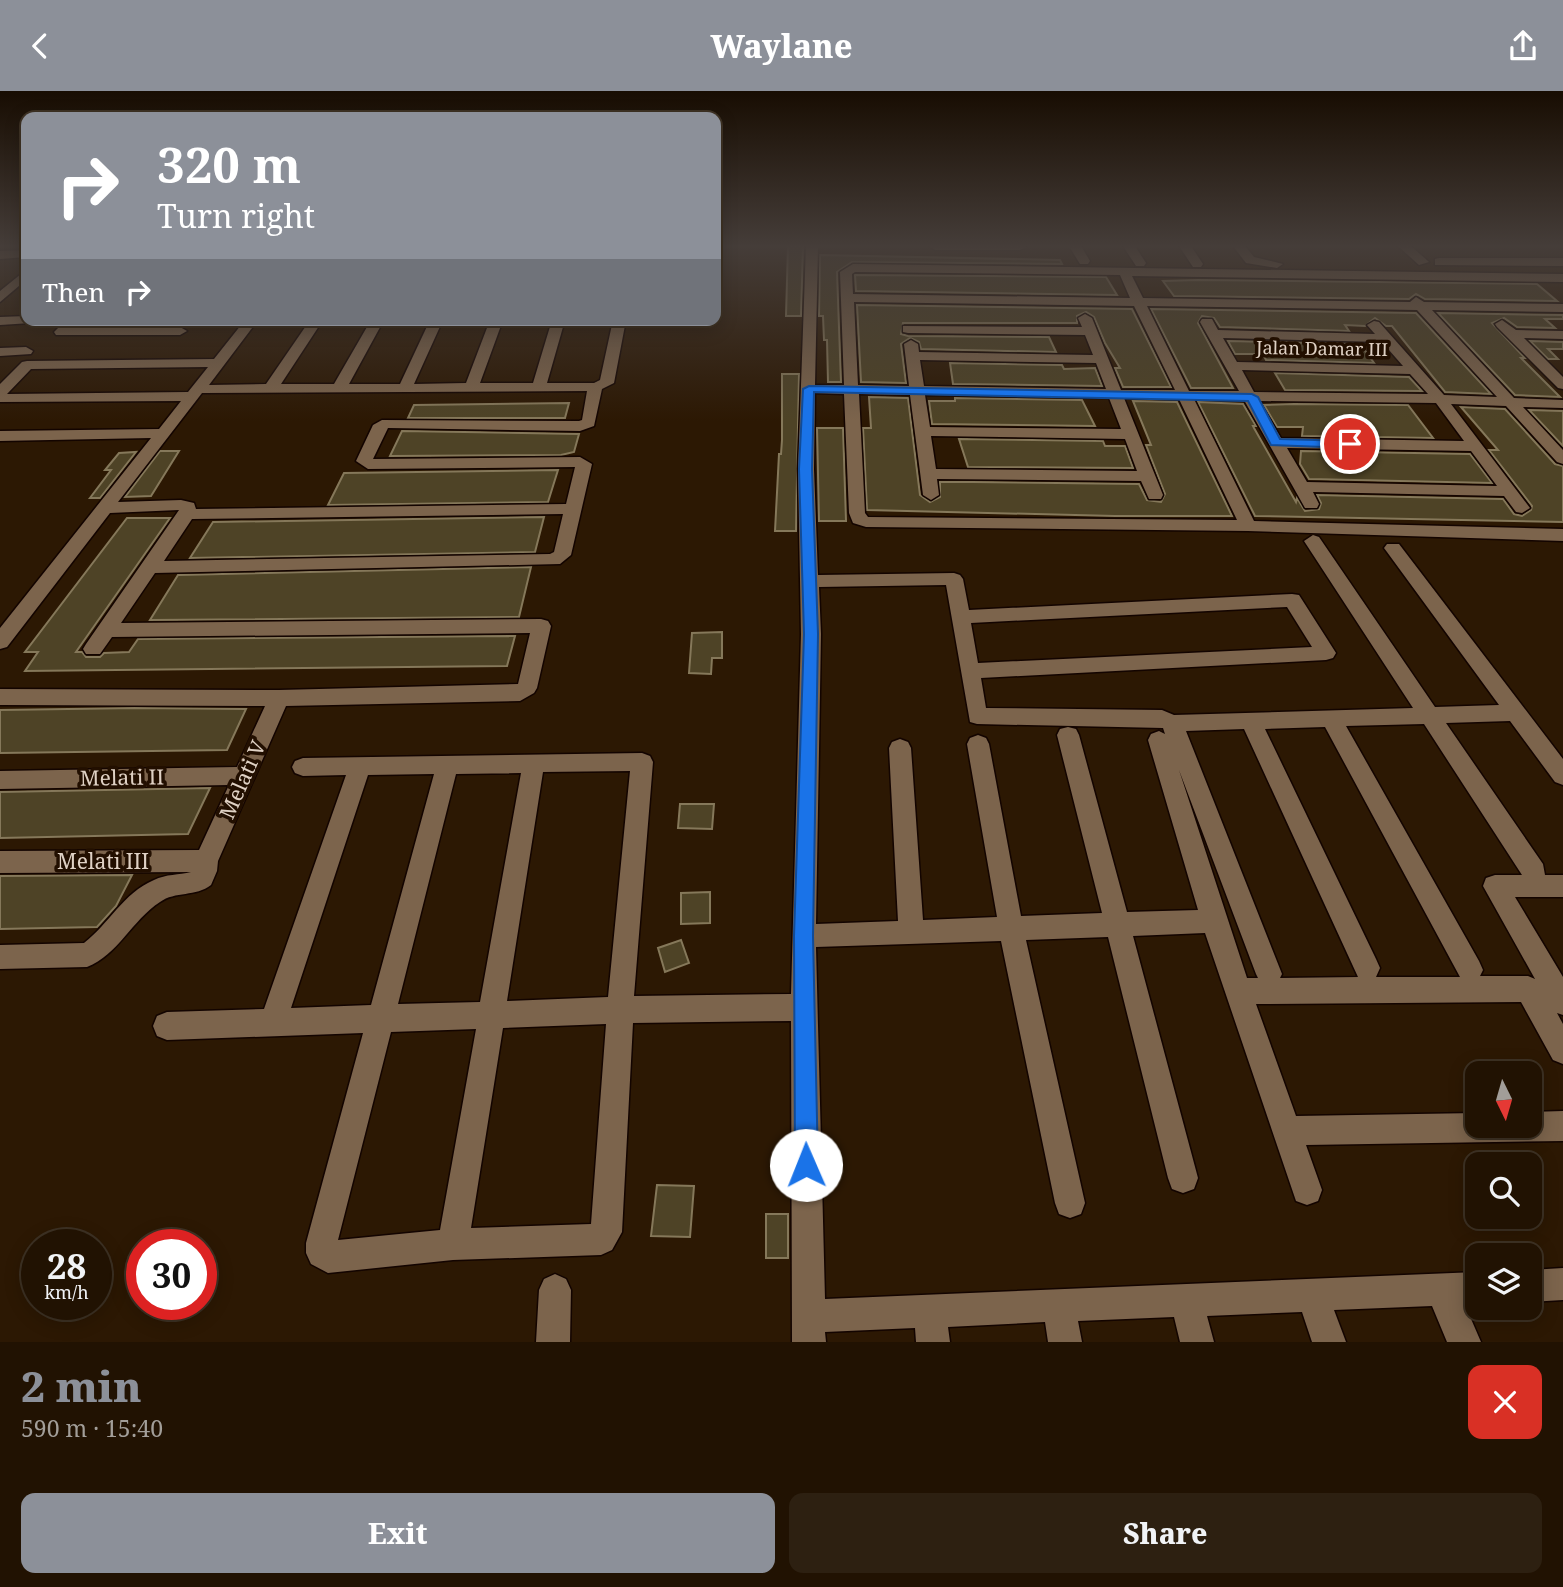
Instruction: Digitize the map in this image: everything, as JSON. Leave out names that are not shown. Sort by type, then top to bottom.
[{"type":"street","points":[[811,304],[806,469],[811,634],[803,936],[809,1329],[932,1326],[1058,1305],[1465,1288]]},
{"type":"street","points":[[849,304],[858,513],[859,519],[866,522],[1248,526],[1563,535]]},
{"type":"street","points":[[1138,304],[1248,526]]},
{"type":"street","points":[[1268,304],[1563,308]]},
{"type":"street","points":[[1421,306],[1563,459]]},
{"type":"street","points":[[0,321],[21,320]]},
{"type":"street","points":[[931,495],[914,356],[907,323],[1087,325],[1155,495]]},
{"type":"street","points":[[1374,325],[1440,399],[1473,446],[1522,507]]},
{"type":"street","points":[[68,326],[61,332],[185,326]]},
{"type":"street","points":[[152,364],[185,326]]},
{"type":"street","points":[[0,642],[7,624],[107,508],[247,326]]},
{"type":"street","points":[[271,388],[313,326]]},
{"type":"street","points":[[340,388],[376,326]]},
{"type":"street","points":[[405,388],[434,326]]},
{"type":"street","points":[[471,388],[495,326]]},
{"type":"street","points":[[539,387],[557,326]]},
{"type":"street","points":[[0,398],[196,393],[271,388],[595,387],[607,383],[619,326]]},
{"type":"street","points":[[1311,504],[1210,328],[1386,338]]},
{"type":"street","points":[[1563,335],[1507,329],[1563,385]]},
{"type":"street","points":[[0,352],[26,351]]},
{"type":"street","points":[[914,356],[1101,359]]},
{"type":"street","points":[[0,392],[27,365],[219,363]]},
{"type":"street","name":"Jalan Damar III","points":[[1232,366],[1412,370]]},
{"type":"street","points":[[1545,366],[1563,367]]},
{"type":"street","points":[[150,567],[554,560],[562,555],[584,464],[368,464],[364,461],[381,425],[387,423],[580,426],[589,423],[595,387]]},
{"type":"street","points":[[809,389],[1116,396],[1440,399],[1563,404]]},
{"type":"street","points":[[923,431],[1131,434]]},
{"type":"street","points":[[0,436],[165,433]]},
{"type":"street","points":[[1276,443],[1473,446]]},
{"type":"street","points":[[928,474],[1148,476]]},
{"type":"street","points":[[1301,487],[1509,491]]},
{"type":"street","points":[[93,649],[187,514],[186,505],[107,508]]},
{"type":"street","points":[[187,514],[573,509]]},
{"type":"street","points":[[1313,541],[1534,872]]},
{"type":"street","points":[[1393,548],[1563,776]]},
{"type":"street","points":[[809,580],[954,579],[977,716],[1162,718],[1214,921],[1307,1190]]},
{"type":"street","points":[[960,617],[1292,600],[1326,653],[969,671]]},
{"type":"street","points":[[0,697],[279,698],[525,691],[541,626],[108,630]]},
{"type":"street","name":"Melati V","points":[[0,957],[87,955],[96,950],[147,897],[163,887],[196,884],[206,869],[206,861],[279,698]]},
{"type":"street","points":[[1166,731],[1251,722],[1516,713]]},
{"type":"street","points":[[1331,718],[1470,970]]},
{"type":"street","points":[[1251,722],[1367,968]]},
{"type":"street","points":[[1166,731],[1269,974]]},
{"type":"street","points":[[1069,735],[1183,1178]]},
{"type":"street","points":[[978,744],[1011,928],[1070,1203]]},
{"type":"street","points":[[900,748],[911,932]]},
{"type":"street","points":[[303,767],[642,762],[620,1010],[606,1232],[601,1239],[453,1244],[328,1257],[322,1253],[322,1243],[447,765]]},
{"type":"street","points":[[453,1244],[534,763]]},
{"type":"street","points":[[273,1022],[360,766]]},
{"type":"street","name":"Melati II","points":[[0,780],[244,776]]},
{"type":"street","name":"Melati III","points":[[0,862],[206,861]]},
{"type":"street","points":[[1563,886],[1495,886],[1563,1002]]},
{"type":"street","points":[[803,936],[1214,921]]},
{"type":"street","points":[[1238,991],[1528,989],[1563,1002]]},
{"type":"street","points":[[1528,989],[1563,1051]]},
{"type":"street","points":[[167,1026],[620,1010],[804,1007]]},
{"type":"street","points":[[1287,1131],[1563,1126]]},
{"type":"street","points":[[1542,1285],[1563,1284]]},
{"type":"street","points":[[1441,1289],[1464,1342]]},
{"type":"street","points":[[553,1342],[555,1290]]},
{"type":"street","points":[[1312,1295],[1329,1342]]},
{"type":"street","points":[[1186,1300],[1197,1342]]},
{"type":"street","points":[[1058,1305],[1065,1342]]},
{"type":"building","points":[[786,304],[801,304],[801,316],[786,316]]},
{"type":"building","points":[[819,304],[838,304],[841,382],[828,382],[827,340],[824,340],[823,316],[819,316]]},
{"type":"building","points":[[857,305],[1132,309],[1171,387],[1123,387],[1115,368],[1120,368],[1094,317],[1086,312],[1077,316],[1077,323],[903,323],[901,334],[908,336],[1049,337],[1056,352],[921,349],[919,342],[910,338],[901,344],[906,383],[861,382]]},
{"type":"building","points":[[1151,309],[1416,313],[1491,394],[1445,392],[1392,326],[1386,326],[1375,318],[1365,326],[1345,325],[1349,331],[1220,327],[1214,318],[1202,316],[1198,323],[1233,388],[1191,388]]},
{"type":"building","points":[[1438,313],[1563,315],[1563,319],[1545,319],[1555,328],[1517,327],[1504,318],[1492,323],[1525,358],[1521,358],[1560,397],[1515,395]]},
{"type":"building","points":[[1228,341],[1360,344],[1374,363],[1266,360],[1263,354],[1235,354]]},
{"type":"building","points":[[1530,341],[1563,342],[1563,349],[1548,349],[1558,359],[1548,359]]},
{"type":"building","points":[[950,363],[1095,368],[1102,386],[953,384]]},
{"type":"building","points":[[1275,373],[1409,377],[1422,391],[1285,390]]},
{"type":"building","points":[[782,374],[799,374],[796,531],[775,531],[782,440]]},
{"type":"building","points":[[869,397],[908,398],[920,495],[930,502],[940,497],[940,482],[972,482],[1139,484],[1147,500],[1161,502],[1165,494],[1146,445],[1151,445],[1133,401],[1177,402],[1232,516],[867,510],[863,428],[871,428]]},
{"type":"building","points":[[955,398],[1082,400],[1095,426],[932,424],[929,401],[955,401]]},
{"type":"building","points":[[1198,402],[1243,404],[1296,502],[1297,498],[1305,511],[1319,509],[1321,503],[1317,495],[1503,499],[1514,514],[1522,516],[1531,510],[1532,506],[1489,450],[1498,450],[1461,407],[1505,409],[1555,464],[1563,466],[1563,522],[1255,516]]},
{"type":"building","points":[[569,403],[565,418],[408,418],[414,405]]},
{"type":"building","points":[[1264,405],[1408,405],[1433,438],[1302,436],[1303,427],[1277,427]]},
{"type":"building","points":[[1529,410],[1563,411],[1563,446]]},
{"type":"building","points":[[817,428],[843,428],[846,521],[819,521]]},
{"type":"building","points":[[402,431],[579,434],[574,452],[561,455],[390,456]]},
{"type":"building","points":[[959,439],[1103,441],[1105,446],[1125,446],[1133,468],[968,467]]},
{"type":"building","points":[[160,451],[179,451],[151,496],[125,497]]},
{"type":"building","points":[[1301,451],[1470,454],[1492,483],[1309,479],[1300,464]]},
{"type":"building","points":[[136,452],[100,498],[90,498],[111,470],[105,470],[119,453]]},
{"type":"building","points":[[558,470],[548,502],[328,505],[344,473]]},
{"type":"building","points":[[544,517],[535,552],[190,558],[213,522]]},
{"type":"building","points":[[127,518],[170,518],[76,652],[82,652],[86,657],[129,652],[138,639],[515,636],[507,666],[25,671],[38,652],[25,652]]},
{"type":"building","points":[[531,567],[519,617],[150,620],[178,575]]},
{"type":"building","points":[[722,632],[722,658],[712,658],[711,674],[689,673],[692,633]]},
{"type":"building","points":[[246,709],[227,750],[0,753],[0,710]]},
{"type":"building","points":[[210,788],[188,834],[0,838],[0,792]]},
{"type":"building","points":[[680,804],[714,804],[712,829],[678,828]]},
{"type":"building","points":[[132,875],[116,906],[97,927],[0,929],[0,876]]},
{"type":"building","points":[[710,892],[710,923],[681,924],[681,893]]},
{"type":"building","points":[[681,940],[689,963],[665,972],[658,948]]},
{"type":"building","points":[[657,1185],[694,1186],[690,1237],[651,1236]]},
{"type":"building","points":[[766,1214],[788,1214],[788,1258],[766,1258]]},
{"type":"route","points":[[806,1165],[803,936],[811,634],[806,469],[809,389],[1252,397],[1276,443],[1350,444]]}]
